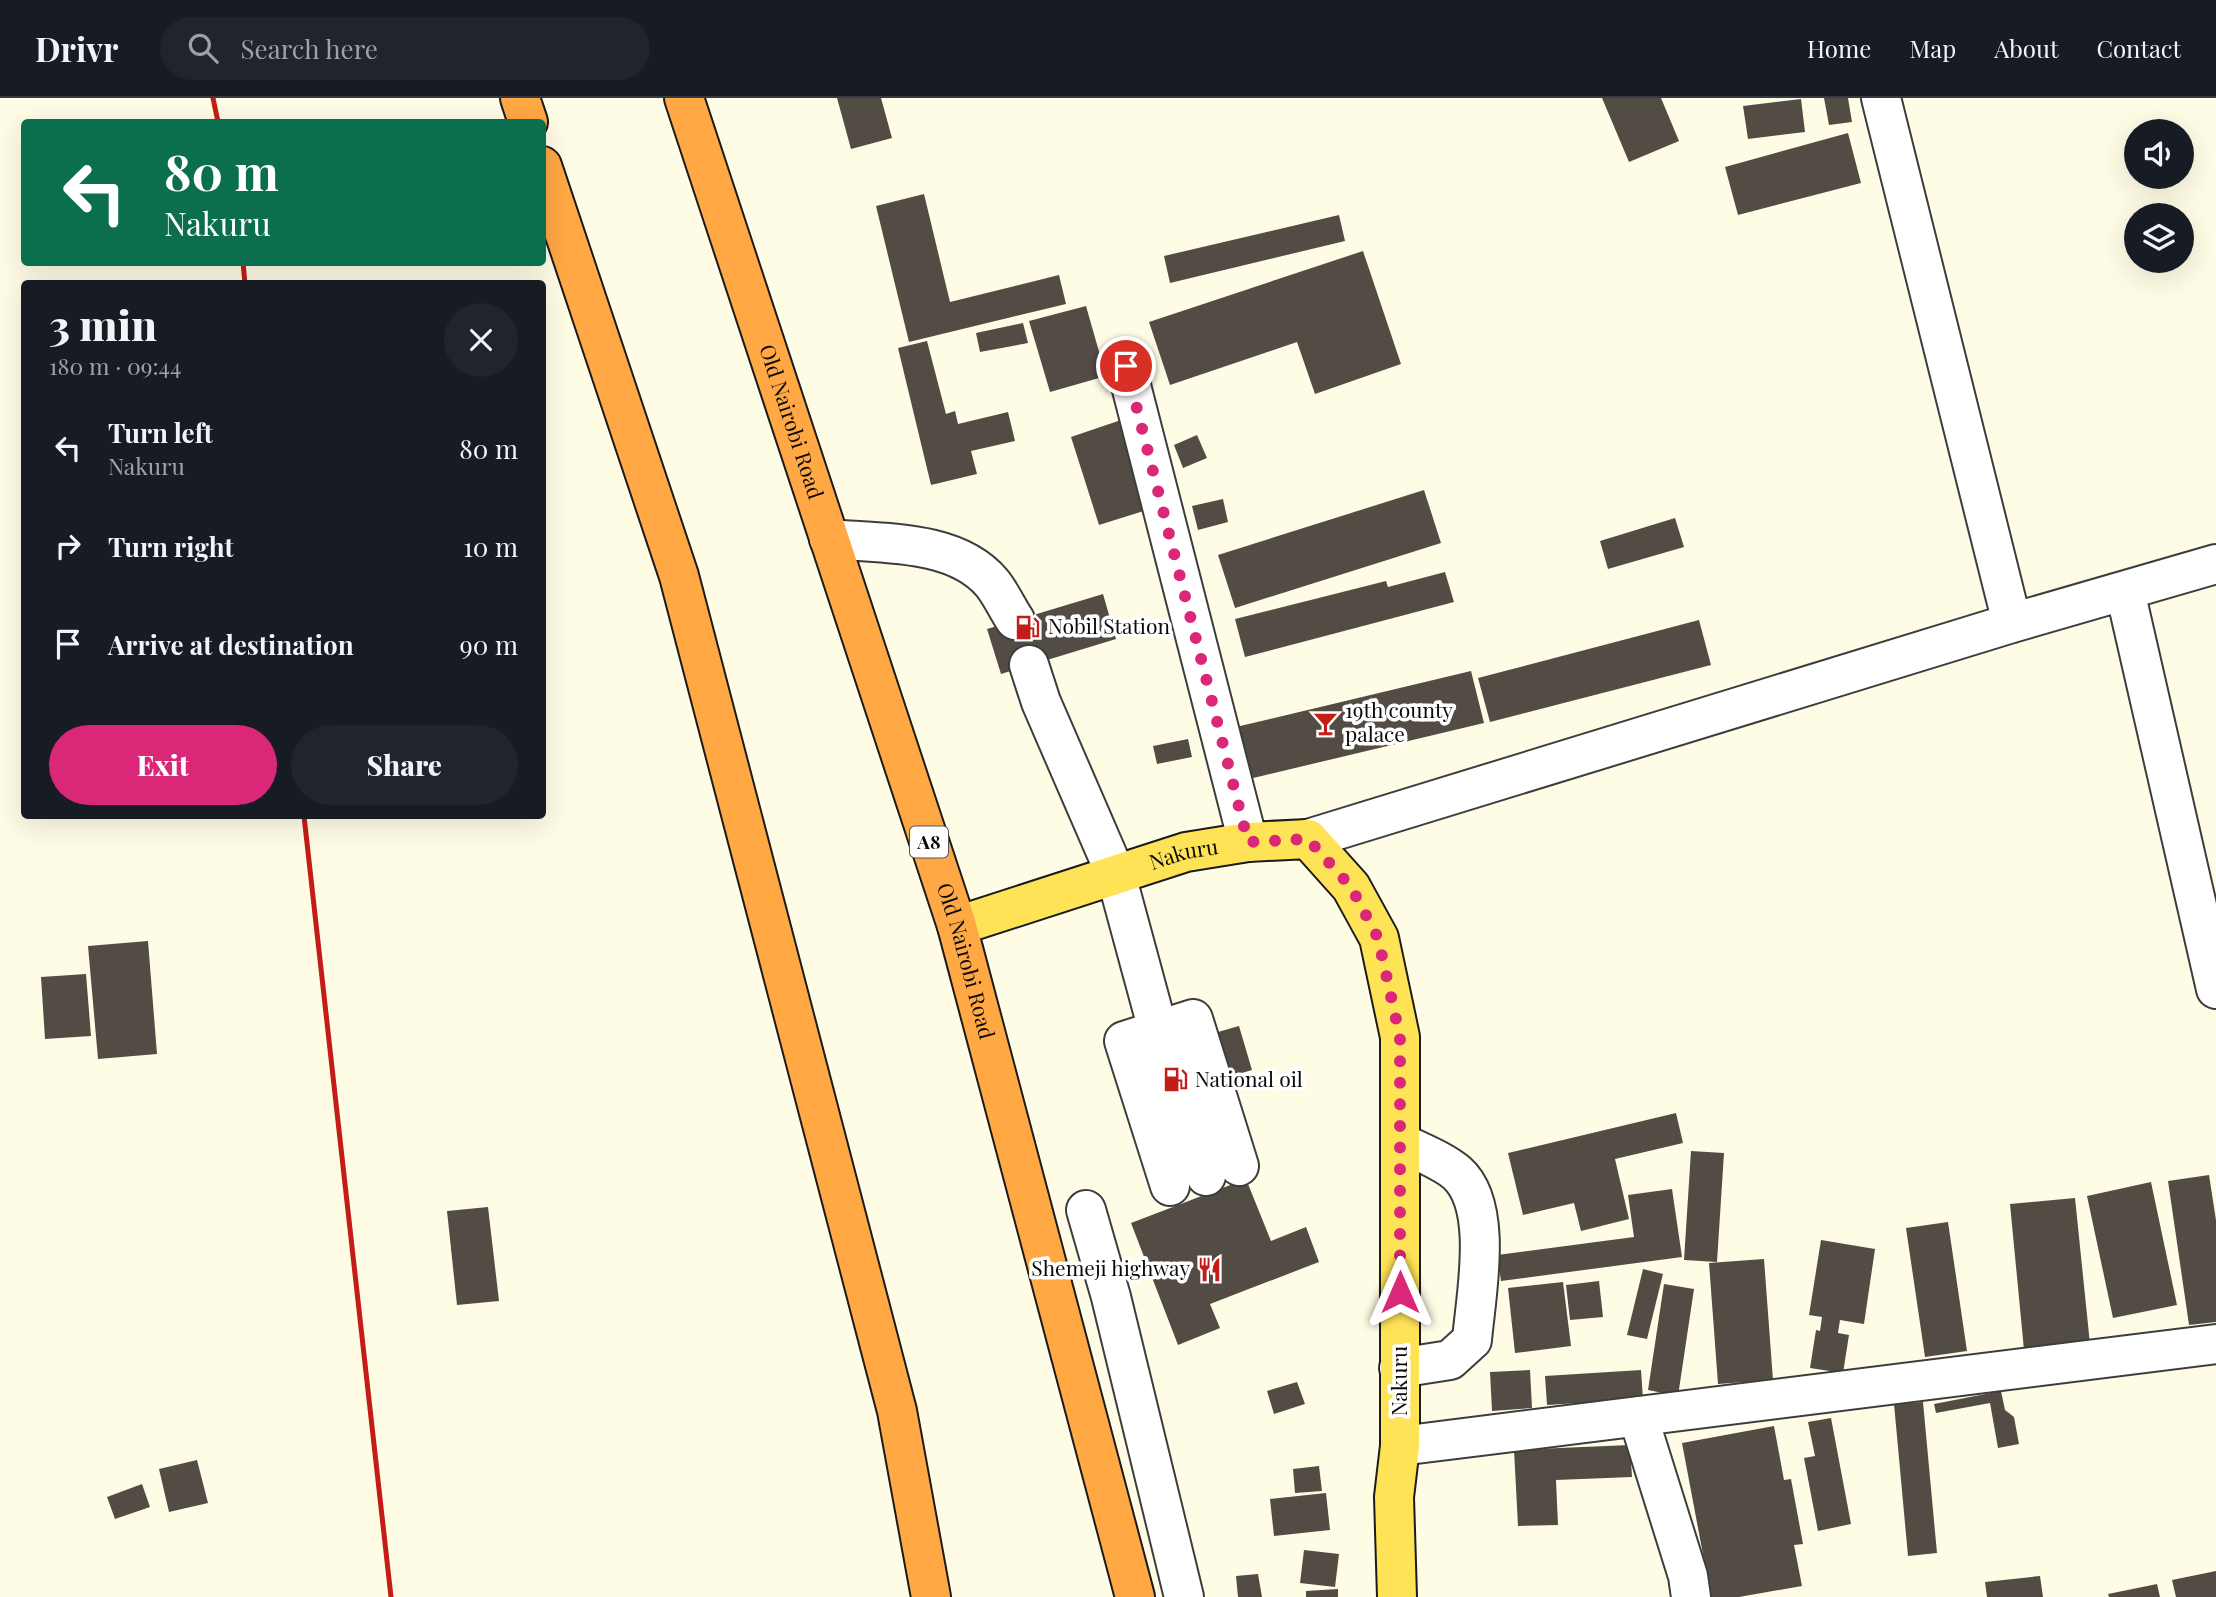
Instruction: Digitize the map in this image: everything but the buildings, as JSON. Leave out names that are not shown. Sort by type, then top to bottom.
[{"type":"highway","points":[[520,98],[527,119]]},
{"type":"highway","name":"Old Nairobi Road","points":[[684,98],[957,926],[1135,1597]]},
{"type":"highway","points":[[546,178],[679,576],[897,1411],[931,1597]]},
{"type":"main road","name":"Nakuru","points":[[957,926],[1186,852],[1248,842],[1308,839],[1351,887],[1378,938],[1400,1037],[1400,1446],[1394,1497],[1398,1597]]},
{"type":"street","points":[[1881,98],[2012,623]]},
{"type":"street","points":[[1126,366],[1248,842]]},
{"type":"street","points":[[829,538],[932,549],[965,562],[991,582],[1015,620]]},
{"type":"street","points":[[1308,839],[2012,623],[2216,564]]},
{"type":"street","points":[[2169,578],[2216,595]]},
{"type":"street","points":[[2125,591],[2216,989]]},
{"type":"street","points":[[1029,666],[1041,702],[1116,875],[1158,1030]]},
{"type":"street","points":[[1170,1186],[1124,1041],[1193,1020],[1222,1171]]},
{"type":"street","points":[[1399,1368],[1450,1360],[1472,1340],[1479,1261],[1479,1210],[1458,1174],[1400,1142]]},
{"type":"street","points":[[1086,1210],[1111,1297],[1184,1597]]},
{"type":"street","points":[[1400,1446],[2216,1344]]},
{"type":"street","points":[[1638,1416],[1688,1576],[1691,1597]]},
{"type":"railway","points":[[213,98],[217,119]]},
{"type":"railway","points":[[243,266],[245,280]]},
{"type":"railway","points":[[304,819],[391,1597]]},
{"type":"place","name":"Nobil Station","points":[[1028,627]]},
{"type":"place","name":"19th county palace","points":[[1325,723]]},
{"type":"place","name":"National oil","points":[[1175,1080]]},
{"type":"place","name":"Shemeji highway","points":[[1210,1269]]},
{"type":"route","points":[[1126,366],[1248,842],[1308,839],[1351,887],[1378,938],[1400,1037],[1400,1292]]}]
